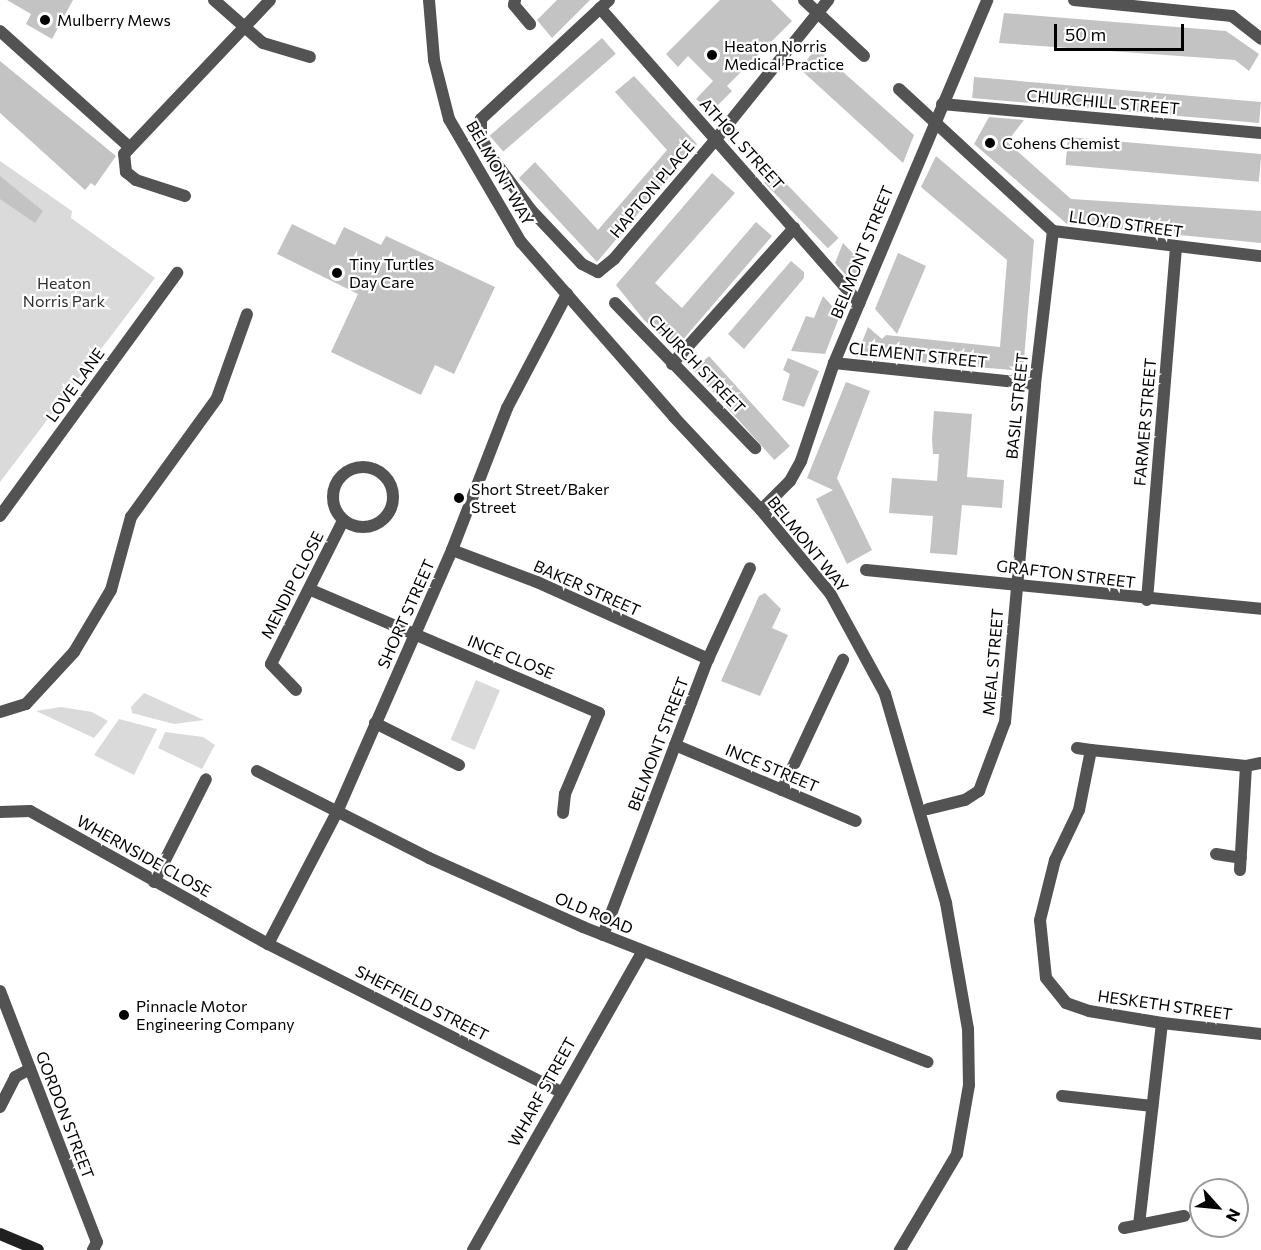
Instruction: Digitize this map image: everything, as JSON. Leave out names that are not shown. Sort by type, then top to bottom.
[{"type":"main road","points":[[0,1234],[38,1250]]},
{"type":"street","points":[[214,0],[263,43],[310,57]]},
{"type":"street","points":[[185,196],[135,180],[126,172],[122,161],[128,146],[270,0]]},
{"type":"street","name":"BELMONT WAY","points":[[429,0],[434,60],[449,119],[521,242],[761,510],[830,593],[885,694],[946,903],[968,1029],[970,1097],[957,1154],[900,1250]]},
{"type":"street","points":[[515,0],[514,5],[530,24]]},
{"type":"street","points":[[804,0],[864,56]]},
{"type":"street","name":"HAPTON PLACE","points":[[605,4],[481,119],[481,137],[531,210],[582,264],[598,272],[614,259],[716,139],[820,14],[828,0]]},
{"type":"street","name":"BELMONT STREET","points":[[761,510],[790,480],[801,462],[834,363],[987,0]]},
{"type":"street","points":[[1074,0],[1112,2],[1232,16],[1261,39]]},
{"type":"street","name":"ATHOL STREET","points":[[605,4],[716,139],[859,303]]},
{"type":"street","points":[[0,31],[128,146]]},
{"type":"street","name":"LLOYD STREET","points":[[899,89],[935,119],[1053,231],[1176,248],[1261,256]]},
{"type":"street","name":"CHURCHILL STREET","points":[[942,104],[1261,133]]},
{"type":"street","points":[[672,364],[794,228]]},
{"type":"street","name":"BASIL STREET","points":[[1016,584],[1035,384],[1053,231]]},
{"type":"street","name":"FARMER STREET","points":[[1147,600],[1176,248]]},
{"type":"street","name":"LOVE LANE","points":[[0,516],[177,273]]},
{"type":"street","name":"SHORT STREET","points":[[268,944],[338,812],[452,550],[507,408],[567,294]]},
{"type":"street","name":"CHURCH STREET","points":[[615,303],[754,448]]},
{"type":"street","points":[[0,712],[26,704],[74,652],[111,590],[131,517],[217,398],[247,314]]},
{"type":"street","name":"CLEMENT STREET","points":[[834,363],[1035,384]]},
{"type":"street","name":"MENDIP CLOSE","points":[[364,467],[378,471],[393,488],[388,513],[367,527],[342,520],[332,502],[339,477],[364,467]]},
{"type":"street","name":"MENDIP CLOSE","points":[[296,690],[271,664],[296,609],[310,590],[342,520]]},
{"type":"street","name":"BAKER STREET","points":[[452,550],[537,582],[708,659]]},
{"type":"street","name":"BELMONT STREET","points":[[603,935],[708,659],[750,568]]},
{"type":"street","name":"GRAFTON STREET","points":[[866,570],[1016,584],[1147,600],[1261,609]]},
{"type":"street","name":"MEAL STREET","points":[[928,809],[965,800],[980,791],[989,772],[1005,722],[1016,584]]},
{"type":"street","name":"INCE CLOSE","points":[[310,590],[599,713],[565,794],[563,813]]},
{"type":"street","points":[[782,790],[843,660]]},
{"type":"street","points":[[375,723],[459,765]]},
{"type":"street","name":"INCE STREET","points":[[675,745],[856,821]]},
{"type":"street","points":[[1077,748],[1246,766],[1261,763]]},
{"type":"street","name":"HESKETH STREET","points":[[1091,750],[1079,810],[1056,860],[1040,920],[1046,978],[1066,1003],[1089,1011],[1162,1023],[1261,1034]]},
{"type":"street","points":[[1216,854],[1241,864],[1246,766]]},
{"type":"street","name":"OLD ROAD","points":[[257,771],[429,858],[642,952],[927,1062]]},
{"type":"street","points":[[154,882],[206,778]]},
{"type":"street","name":"WHERNSIDE CLOSE","points":[[0,812],[30,811],[268,944]]},
{"type":"street","name":"SHEFFIELD STREET","points":[[268,944],[561,1092]]},
{"type":"street","name":"WHARF STREET","points":[[473,1250],[642,952]]},
{"type":"street","name":"GORDON STREET","points":[[0,991],[97,1242],[93,1250]]},
{"type":"street","points":[[1139,1225],[1162,1023]]},
{"type":"street","points":[[0,1107],[15,1077],[30,1069]]},
{"type":"street","points":[[1062,1096],[1152,1106]]},
{"type":"street","points":[[1124,1228],[1184,1216]]},
{"type":"green space","name":"Heaton Norris Park","points":[[0,161],[72,211],[71,218],[155,278],[0,482]]},
{"type":"green space","points":[[476,680],[500,690],[475,750],[451,740]]},
{"type":"green space","points":[[144,693],[204,720],[174,724],[132,713],[131,707]]},
{"type":"green space","points":[[61,707],[92,712],[108,721],[94,738],[36,711]]},
{"type":"green space","points":[[119,719],[157,729],[134,775],[94,755]]},
{"type":"green space","points":[[165,732],[203,737],[215,745],[202,769],[158,748]]},
{"type":"building","name":"Mulberry Mews","points":[[7,0],[73,0],[52,39],[26,24],[31,14]]},
{"type":"building","points":[[557,0],[590,0],[552,38],[537,20]]},
{"type":"building","name":"Heaton Norris Medical Practice","points":[[720,0],[771,0],[792,21],[727,86],[732,91],[711,112],[696,99],[713,81],[688,56],[678,67],[666,54]]},
{"type":"building","points":[[1004,13],[1226,31],[1259,54],[1249,71],[1235,60],[999,43]]},
{"type":"building","points":[[602,38],[616,54],[503,152],[490,136]]},
{"type":"building","points":[[816,48],[914,135],[903,163],[800,69]]},
{"type":"building","points":[[0,61],[116,156],[95,186],[91,183],[85,190],[0,113]]},
{"type":"building","points":[[634,76],[697,144],[597,262],[519,178],[535,162],[598,230],[667,150],[615,92]]},
{"type":"building","points":[[974,77],[1261,102],[1259,123],[972,98]]},
{"type":"building","points":[[989,117],[1024,120],[1007,142],[1071,199],[1261,211],[1261,243],[1067,224],[974,144]]},
{"type":"building","points":[[1068,137],[1261,154],[1259,182],[1066,165]]},
{"type":"building","points":[[936,156],[1034,240],[1023,371],[856,357],[868,327],[882,339],[886,335],[1000,347],[1007,260],[921,187]]},
{"type":"building","points":[[774,171],[839,238],[828,248],[763,181]]},
{"type":"building","points":[[712,173],[735,193],[655,283],[682,308],[756,222],[772,236],[675,349],[644,320],[616,285]]},
{"type":"building","points":[[0,176],[43,211],[35,223],[0,199]]},
{"type":"building","points":[[292,224],[335,245],[344,227],[381,245],[386,236],[495,287],[454,374],[435,365],[421,395],[331,352],[358,294],[277,254]]},
{"type":"building","points":[[843,243],[862,263],[854,284],[835,263]]},
{"type":"building","points":[[898,253],[926,266],[897,334],[875,309]]},
{"type":"building","points":[[791,261],[804,272],[804,278],[744,349],[728,334]]},
{"type":"building","points":[[823,296],[840,315],[825,354],[791,351],[806,316],[814,318]]},
{"type":"building","points":[[709,356],[790,446],[774,460],[693,370]]},
{"type":"building","points":[[788,358],[819,371],[804,407],[782,400],[790,374],[783,370]]},
{"type":"building","points":[[846,382],[870,391],[837,478],[872,550],[847,564],[816,499],[833,490],[807,478]]},
{"type":"building","points":[[934,411],[972,414],[967,477],[1004,480],[1002,508],[962,505],[957,555],[930,553],[933,516],[889,513],[892,478],[937,481],[939,454],[933,454],[932,439]]},
{"type":"building","points":[[765,593],[781,609],[772,628],[788,635],[760,696],[721,681],[759,596]]},
{"type":"place","name":"Mulberry Mews","points":[[45,20]]},
{"type":"place","name":"Heaton Norris Medical Practice","points":[[712,55]]},
{"type":"place","name":"Cohens Chemist","points":[[990,143]]},
{"type":"place","name":"Tiny Turtles Day Care","points":[[337,273]]},
{"type":"place","name":"Short Street/Baker Street","points":[[459,498]]},
{"type":"place","name":"Pinnacle Motor Engineering Company","points":[[124,1015]]}]
